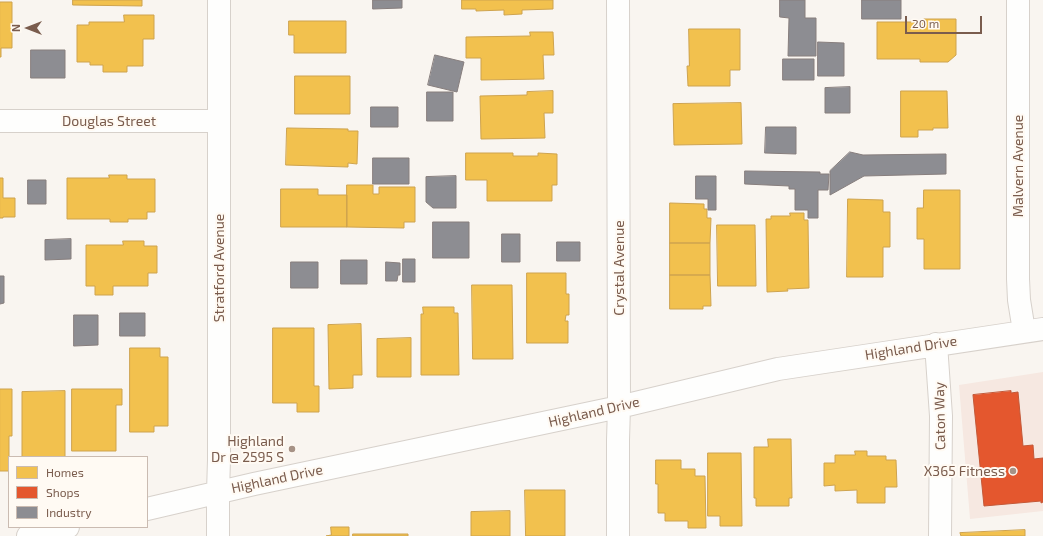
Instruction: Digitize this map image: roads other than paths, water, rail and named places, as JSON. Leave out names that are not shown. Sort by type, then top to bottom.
[{"type":"street","name":"Stratford Avenue","points":[[218,536],[220,460],[219,0]]},
{"type":"street","name":"Crystal Avenue","points":[[618,0],[618,536]]},
{"type":"street","name":"Malvern Avenue","points":[[1018,0],[1019,300],[1034,330]]},
{"type":"street","name":"Douglas Street","points":[[0,121],[219,121]]},
{"type":"street","name":"Highland Drive","points":[[148,509],[218,492],[619,407],[778,369],[1034,330]]},
{"type":"street","name":"Caton Way","points":[[936,344],[942,416],[940,536]]},
{"type":"street","points":[[28,536],[64,528]]},
{"type":"place","name":"Highland Dr @ 2595 S","points":[[292,449]]},
{"type":"place","name":"X365 Fitness","points":[[1013,471]]}]
